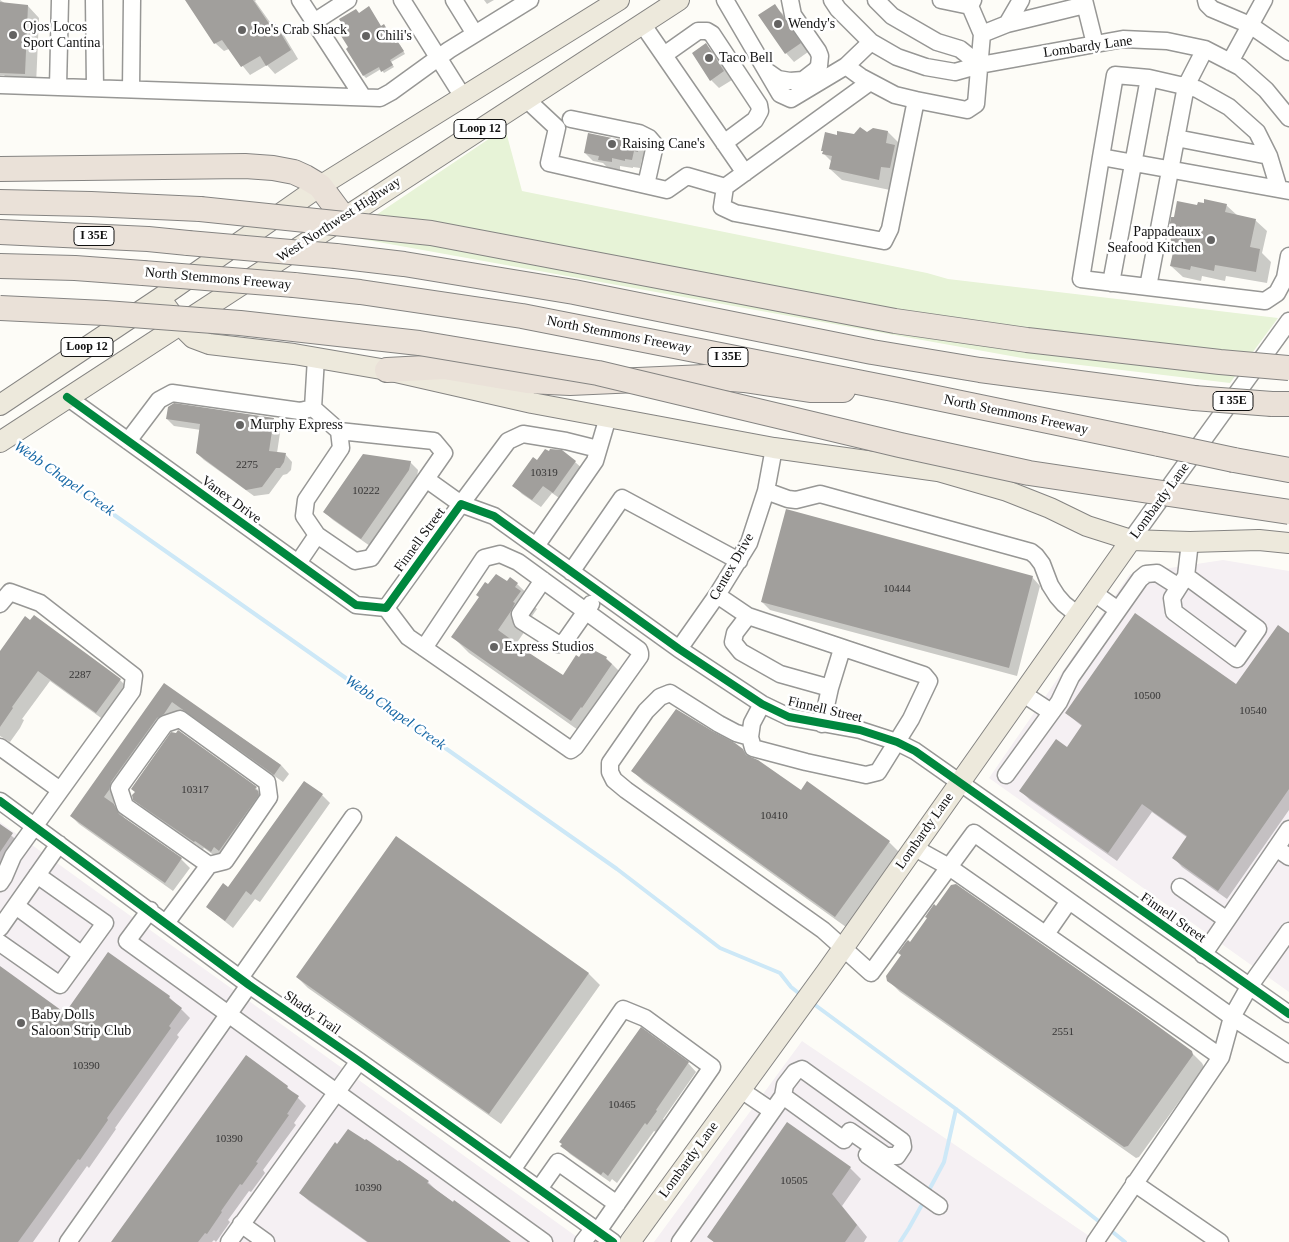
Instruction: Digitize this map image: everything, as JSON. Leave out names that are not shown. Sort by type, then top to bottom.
[{"type":"highway","points":[[0,169],[245,166],[273,168],[294,172],[320,186],[343,217]]},
{"type":"highway","points":[[0,202],[200,209],[431,233],[573,258],[866,316],[1027,340],[1289,368]]},
{"type":"highway","name":"I 35E","points":[[0,232],[148,239],[404,264],[574,292],[872,352],[980,370],[1194,398],[1281,404]]},
{"type":"highway","name":"North Stemmons Freeway","points":[[0,266],[75,268],[294,285],[360,292],[522,316],[1289,470]]},
{"type":"highway","points":[[0,308],[105,313],[240,323],[419,343],[598,374],[900,445],[1029,473],[1289,512]]},
{"type":"highway","points":[[387,370],[444,367],[536,382],[570,383],[705,377],[744,380],[810,390],[898,390]]},
{"type":"main road","name":"Loop 12","points":[[7,400],[160,298],[320,186],[618,0]]},
{"type":"main road","name":"West Northwest Highway","points":[[0,442],[66,397],[180,325],[343,217],[679,0]]},
{"type":"main road","name":"North Stemmons Freeway","points":[[160,298],[180,325],[193,338],[209,344],[316,358],[387,370],[532,403],[774,448],[953,474],[1007,491],[1050,508],[1087,526],[1131,540],[1190,542],[1259,540],[1289,543]]},
{"type":"main road","points":[[1087,526],[1100,539],[1106,554],[1109,571]]},
{"type":"main road","name":"Lombardy Lane","points":[[630,1242],[827,971],[1131,540]]},
{"type":"street","points":[[58,87],[60,0]]},
{"type":"street","points":[[94,0],[95,88]]},
{"type":"street","points":[[131,89],[132,0]]},
{"type":"street","points":[[300,0],[363,97]]},
{"type":"street","points":[[314,22],[348,0]]},
{"type":"street","points":[[402,0],[463,97]]},
{"type":"street","points":[[454,0],[475,34]]},
{"type":"street","points":[[0,85],[380,98],[438,58],[530,0]]},
{"type":"street","points":[[725,0],[780,94],[790,98],[846,66],[871,42]]},
{"type":"street","points":[[768,72],[778,79],[790,81],[803,80],[819,66],[818,51],[793,15],[790,0]]},
{"type":"street","name":"Lombardy Lane","points":[[832,0],[838,9],[871,42],[897,57],[926,67],[955,72],[980,65],[1123,39],[1168,41],[1206,49],[1240,67],[1266,90],[1289,118]]},
{"type":"street","points":[[876,0],[899,21],[937,42],[960,49],[980,65]]},
{"type":"street","points":[[846,66],[870,82],[895,95],[967,110],[972,107],[976,104],[982,34],[972,3],[941,0]]},
{"type":"street","points":[[1007,24],[1021,0]]},
{"type":"street","points":[[1206,0],[1212,9],[1250,25],[1289,52]]},
{"type":"street","points":[[1230,62],[1264,0]]},
{"type":"street","points":[[982,34],[1007,24],[1084,3],[1094,44]]},
{"type":"street","points":[[643,25],[744,172]]},
{"type":"street","points":[[664,56],[698,31],[707,31],[712,34],[759,105],[760,111],[755,120],[724,143]]},
{"type":"street","points":[[1148,287],[1186,86],[1206,49]]},
{"type":"street","points":[[1284,190],[1257,132],[1229,107],[1197,89],[1149,78],[1115,75],[1081,279],[1266,301],[1277,293],[1285,278],[1289,256]]},
{"type":"street","points":[[1111,283],[1149,78]]},
{"type":"street","points":[[870,82],[725,187],[722,207],[734,213],[884,241],[890,229],[916,100]]},
{"type":"street","points":[[526,99],[557,128],[549,164],[667,190],[687,176],[725,187]]},
{"type":"street","points":[[571,119],[639,133],[649,138],[654,145],[646,185]]},
{"type":"street","points":[[1176,138],[1269,156]]},
{"type":"street","points":[[1101,157],[1284,190]]},
{"type":"street","name":"Lombardy Lane","points":[[1131,540],[1289,321]]},
{"type":"street","points":[[313,408],[316,358]]},
{"type":"street","points":[[128,441],[159,400],[172,393],[300,411],[313,408]]},
{"type":"street","name":"Vanex Drive","points":[[66,397],[356,605],[386,608]]},
{"type":"street","points":[[313,408],[339,431],[434,441],[444,453],[370,558],[355,561],[317,535],[304,516],[306,500],[341,448],[339,431]]},
{"type":"street","points":[[536,546],[595,460],[608,417]]},
{"type":"street","points":[[426,478],[461,504],[508,441],[523,434],[566,441],[598,449]]},
{"type":"street","name":"Centex Drive","points":[[679,649],[717,595],[749,543],[766,491],[774,448]]},
{"type":"street","points":[[766,491],[796,500],[820,494],[1031,552],[1042,564],[1050,585],[1057,596],[1078,615]]},
{"type":"street","points":[[571,572],[622,498],[739,561]]},
{"type":"street","name":"Finnell Street","points":[[386,608],[461,504],[494,516],[679,649],[762,704],[789,717],[860,730],[897,742],[915,751],[1289,1014]]},
{"type":"street","points":[[298,563],[317,535]]},
{"type":"street","points":[[1006,775],[1058,702],[1071,676],[1140,579],[1146,574],[1157,573],[1183,582],[1258,629],[1237,659],[1174,612],[1172,598],[1183,582],[1190,542]]},
{"type":"street","points":[[386,608],[408,637],[571,750],[640,656],[639,650],[543,580],[518,562],[500,554],[484,558],[424,648]]},
{"type":"street","points":[[543,580],[520,614],[522,621],[558,644],[565,641],[599,592]]},
{"type":"street","points":[[0,604],[10,592],[40,603],[134,676],[132,691],[12,856],[0,883]]},
{"type":"street","points":[[1094,593],[1118,610]]},
{"type":"street","points":[[717,595],[748,616],[924,675],[929,681],[911,719],[878,772],[866,775],[767,753],[753,748],[750,737],[752,723],[762,704]]},
{"type":"street","points":[[748,616],[735,633],[733,642],[740,652],[780,674],[830,688]]},
{"type":"street","points":[[822,724],[830,688],[842,649]]},
{"type":"street","points":[[750,737],[736,733],[719,724],[670,693],[660,697],[646,711],[610,763],[610,772],[614,780],[626,790],[823,930],[871,973],[974,833],[1232,1017],[1289,1054]]},
{"type":"street","points":[[1022,693],[1051,712]]},
{"type":"street","points":[[166,923],[209,865],[225,861],[269,797],[266,782],[180,719],[165,724],[119,788],[125,806],[209,865]]},
{"type":"street","points":[[0,747],[60,790]]},
{"type":"street","name":"Shady Trail","points":[[0,801],[245,982],[613,1242]]},
{"type":"street","points":[[68,1242],[229,1015],[245,982],[353,817]]},
{"type":"street","points":[[1204,955],[1227,920],[1283,852],[1289,829]]},
{"type":"street","points":[[0,928],[59,844]]},
{"type":"street","points":[[913,848],[949,867],[1221,1057]]},
{"type":"street","points":[[0,943],[60,986],[105,923],[38,875]]},
{"type":"street","points":[[1180,887],[1227,920]]},
{"type":"street","points":[[1046,934],[1069,900]]},
{"type":"street","points":[[16,906],[82,954]]},
{"type":"street","points":[[150,910],[127,941],[544,1242]]},
{"type":"street","points":[[1095,1242],[1221,1057],[1232,1017],[1249,987],[1289,931]]},
{"type":"street","points":[[512,1170],[623,1009],[645,1018],[712,1067],[617,1204],[584,1242]]},
{"type":"street","points":[[229,1242],[358,1061]]},
{"type":"street","points":[[683,1241],[783,1096],[785,1085],[795,1072],[802,1070],[902,1141],[903,1147],[897,1156],[886,1156],[850,1131],[844,1140]]},
{"type":"street","points":[[741,1090],[772,1111]]},
{"type":"street","points":[[783,1096],[844,1140],[919,1190],[939,1206]]},
{"type":"street","points":[[539,1189],[558,1162],[617,1204]]},
{"type":"street","points":[[1131,1188],[1220,1242]]},
{"type":"street","points":[[241,1224],[266,1242]]},
{"type":"shaded area","points":[[1223,560],[1289,571],[1289,992],[989,778],[1130,574]]},
{"type":"shaded area","points":[[0,822],[584,1242],[0,1242]]},
{"type":"shaded area","points":[[802,1041],[1098,1242],[654,1242]]},
{"type":"green space","points":[[505,128],[522,191],[927,273],[948,279],[1278,318],[1230,383],[1022,358],[345,236]]},
{"type":"building","name":"Joe's Crab Shack","points":[[185,0],[253,0],[270,25],[274,22],[291,50],[266,66],[260,56],[241,67],[222,40],[214,44]]},
{"type":"building","name":"Ojos Locos Sport Cantina","points":[[0,2],[28,5],[25,74],[0,73]]},
{"type":"building","name":"Wendy's","points":[[775,4],[801,43],[785,54],[758,15]]},
{"type":"building","name":"Chili's","points":[[369,6],[381,26],[384,24],[395,43],[398,42],[404,51],[390,60],[393,65],[381,72],[379,67],[363,76],[346,49],[348,47],[338,31],[344,27],[339,19],[356,9],[359,13]]},
{"type":"building","name":"Taco Bell","points":[[706,43],[724,71],[710,81],[692,53]]},
{"type":"building","points":[[860,127],[867,132],[873,128],[888,131],[886,143],[895,145],[890,168],[881,167],[879,180],[829,169],[832,156],[822,154],[825,132],[837,135],[837,131],[854,134]]},
{"type":"building","name":"Raising Cane's","points":[[588,133],[639,144],[638,152],[634,151],[632,160],[625,159],[625,161],[612,158],[612,162],[598,160],[599,156],[584,153]]},
{"type":"building","name":"Pappadeaux Seafood Kitchen","points":[[1204,199],[1227,204],[1225,212],[1256,219],[1250,247],[1260,249],[1256,272],[1215,265],[1214,271],[1191,266],[1190,270],[1170,266],[1174,248],[1169,247],[1172,234],[1168,233],[1177,201],[1197,205],[1198,202],[1204,203]]},
{"type":"building","points":[[174,403],[274,418],[269,451],[286,453],[284,462],[280,468],[276,468],[262,487],[246,490],[196,453],[200,424],[166,419],[168,407]]},
{"type":"building","points":[[545,449],[549,451],[550,449],[562,450],[576,461],[553,493],[543,486],[532,500],[512,486],[533,457],[537,460]]},
{"type":"building","points":[[363,454],[411,461],[409,470],[361,539],[323,512]]},
{"type":"building","points":[[786,509],[1033,576],[1009,668],[761,602]]},
{"type":"building","name":"Express Studios","points":[[496,574],[507,581],[510,577],[518,583],[515,587],[521,591],[513,602],[515,603],[511,611],[498,630],[563,675],[576,655],[579,657],[586,646],[607,657],[606,659],[612,664],[571,721],[451,637],[479,597],[476,595],[485,582],[488,584]]},
{"type":"building","points":[[1135,613],[1236,684],[1278,625],[1289,633],[1289,789],[1218,891],[1172,858],[1187,836],[1142,804],[1108,853],[1019,791],[1056,739],[1067,747],[1082,725],[1065,713]]},
{"type":"building","points":[[34,615],[121,679],[96,713],[38,671],[0,727],[0,651],[25,616],[30,620]]},
{"type":"building","points":[[164,683],[281,765],[274,775],[172,702],[164,714],[157,718],[111,782],[109,790],[104,797],[114,804],[119,814],[182,858],[165,883],[70,816]]},
{"type":"building","points":[[676,709],[735,743],[743,749],[746,755],[758,760],[801,790],[807,781],[890,841],[835,917],[631,771]]},
{"type":"building","points":[[178,730],[257,787],[255,789],[259,795],[219,851],[214,847],[211,852],[194,842],[133,800],[132,795],[135,792],[131,789],[171,732],[176,733]]},
{"type":"building","points":[[304,781],[323,794],[251,895],[246,891],[225,921],[206,907],[223,883],[228,887]]},
{"type":"building","points":[[0,824],[13,833],[0,852]]},
{"type":"building","points":[[396,836],[589,973],[489,1114],[296,977]]},
{"type":"building","points":[[956,884],[1192,1051],[1193,1055],[1128,1146],[1124,1147],[887,981],[886,976],[901,955],[898,953],[908,940],[910,942],[927,918],[925,917],[934,904],[936,906],[951,885]]},
{"type":"building","points":[[108,952],[170,996],[169,998],[182,1008],[169,1026],[171,1028],[107,1118],[108,1120],[80,1160],[78,1159],[18,1242],[0,1242],[0,966],[65,1013]]},
{"type":"building","points":[[641,1027],[689,1062],[657,1111],[647,1125],[645,1123],[608,1176],[603,1172],[601,1175],[560,1146],[562,1144],[559,1142]]},
{"type":"building","points":[[246,1055],[299,1096],[287,1114],[289,1115],[256,1162],[258,1163],[242,1185],[240,1184],[207,1234],[205,1233],[198,1242],[111,1242]]},
{"type":"building","points":[[787,1122],[851,1167],[832,1194],[857,1225],[845,1242],[714,1242],[707,1237]]},
{"type":"building","points":[[348,1129],[399,1160],[429,1181],[427,1183],[453,1202],[454,1200],[511,1242],[368,1242],[299,1193],[335,1142],[337,1144]]},
{"type":"waterway","name":"Webb Chapel Creek","points":[[12,443],[617,869],[720,948],[780,973],[791,987],[801,995]]},
{"type":"waterway","points":[[811,1002],[956,1109],[1101,1223]]},
{"type":"waterway","points":[[928,1192],[944,1162],[956,1109]]},
{"type":"waterway","points":[[900,1242],[924,1201]]},
{"type":"waterway","points":[[1109,1229],[1125,1242]]},
{"type":"cycle path","points":[[67,397],[356,605],[386,608],[461,504],[494,516],[679,649],[762,704],[789,717],[860,730],[897,742],[915,751],[1289,1014]]},
{"type":"cycle path","points":[[0,801],[249,985],[613,1242]]},
{"type":"place","name":"Wendy's","points":[[778,24]]},
{"type":"place","name":"Joe's Crab Shack","points":[[242,30]]},
{"type":"place","name":"Ojos Locos Sport Cantina","points":[[13,35]]},
{"type":"place","name":"Chili's","points":[[366,36]]},
{"type":"place","name":"Taco Bell","points":[[709,58]]},
{"type":"place","name":"Raising Cane's","points":[[612,144]]},
{"type":"place","name":"Pappadeaux Seafood Kitchen","points":[[1211,240]]},
{"type":"place","name":"Murphy Express","points":[[240,425]]},
{"type":"place","name":"Express Studios","points":[[494,647]]},
{"type":"place","name":"Baby Dolls Saloon Strip Club","points":[[21,1023]]}]
